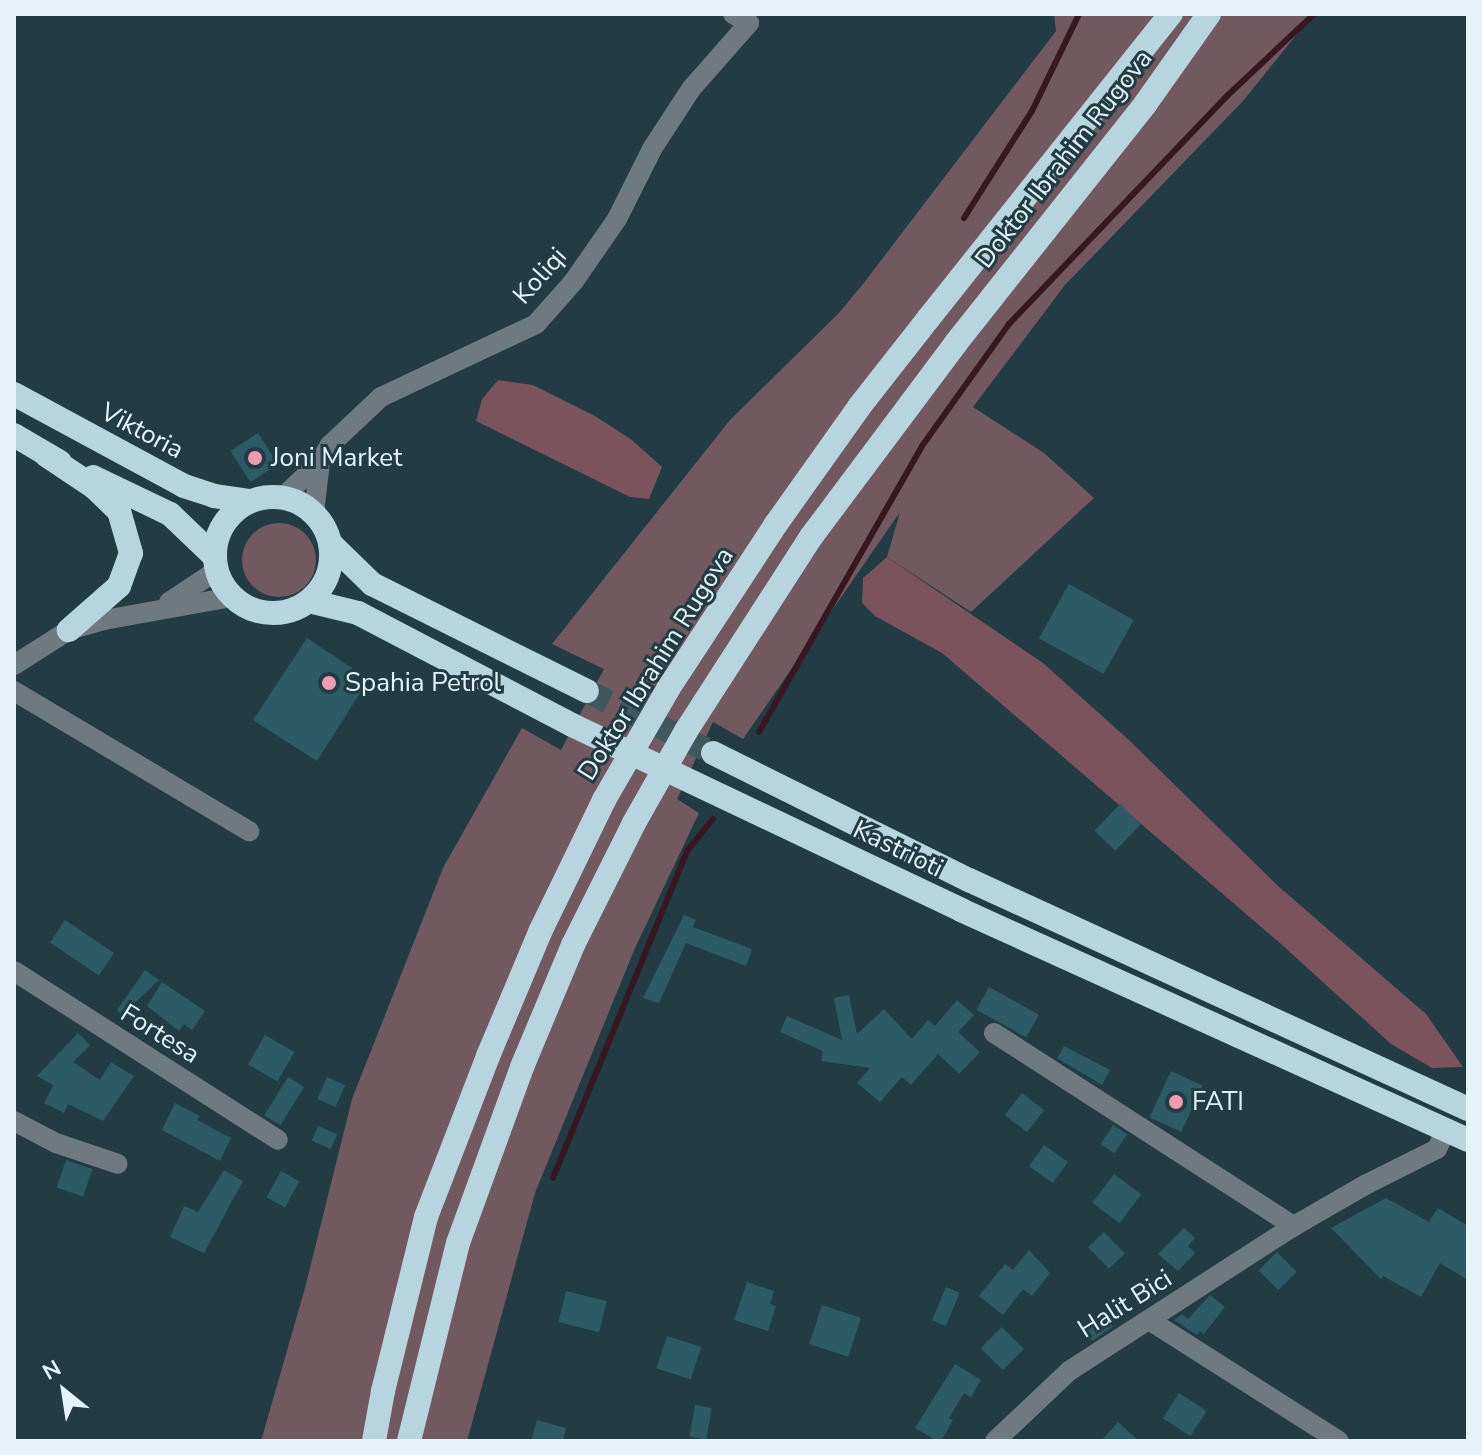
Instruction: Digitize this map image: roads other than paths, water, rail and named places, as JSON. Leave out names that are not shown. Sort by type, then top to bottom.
[{"type":"highway","name":"Doktor Ibrahim Rugova","points":[[374,1441],[383,1391],[426,1217],[540,932],[604,800],[668,689],[776,524],[928,319],[1171,14]]},
{"type":"highway","name":"Doktor Ibrahim Rugova","points":[[409,1441],[458,1243],[522,1067],[573,945],[634,823],[686,731],[811,537],[956,343],[1146,103],[1209,14]]},
{"type":"highway","name":"Viktoria","points":[[14,394],[184,486],[214,496],[249,501]]},
{"type":"highway","points":[[17,436],[94,487],[119,511],[131,553],[119,586],[69,630]]},
{"type":"highway","points":[[46,455],[170,514],[215,564],[232,597],[255,611],[268,614],[294,610],[309,601],[328,575],[330,543]]},
{"type":"highway","points":[[215,564],[223,523],[249,501],[283,497],[300,502],[314,513],[330,543],[372,584],[587,691]]},
{"type":"highway","name":"Kastrioti","points":[[309,601],[358,613],[572,725],[961,910],[1457,1135]]},
{"type":"highway","name":"Kastrioti","points":[[713,753],[969,880],[1468,1109]]},
{"type":"street","name":"Koliqi","points":[[283,497],[320,462],[330,445],[381,397],[536,324],[574,281],[617,219],[652,149],[691,89],[749,23],[733,14]]},
{"type":"street","points":[[314,513],[320,462]]},
{"type":"street","points":[[151,610],[188,592],[215,564]]},
{"type":"street","points":[[14,665],[69,630],[151,610],[232,597]]},
{"type":"street","points":[[14,691],[249,831]]},
{"type":"street","name":"Fortesa","points":[[14,971],[278,1140]]},
{"type":"street","points":[[994,1033],[1294,1226]]},
{"type":"street","points":[[14,1121],[56,1143],[118,1164]]},
{"type":"street","name":"Halit Bici","points":[[995,1441],[1069,1371],[1294,1226],[1365,1185],[1437,1149],[1457,1135]]},
{"type":"street","points":[[1149,1320],[1339,1441]]},
{"type":"waterway","points":[[964,218],[1032,111],[1079,14]]},
{"type":"waterway","points":[[759,732],[922,446],[1009,324],[1228,95],[1314,14]]},
{"type":"waterway","points":[[553,1178],[687,851],[713,819]]},
{"type":"tunnel","points":[[587,691],[713,753]]},
{"type":"place","name":"Joni Market","points":[[255,458]]},
{"type":"place","name":"Spahia Petrol","points":[[329,683]]},
{"type":"place","name":"FATI","points":[[1176,1102]]}]
